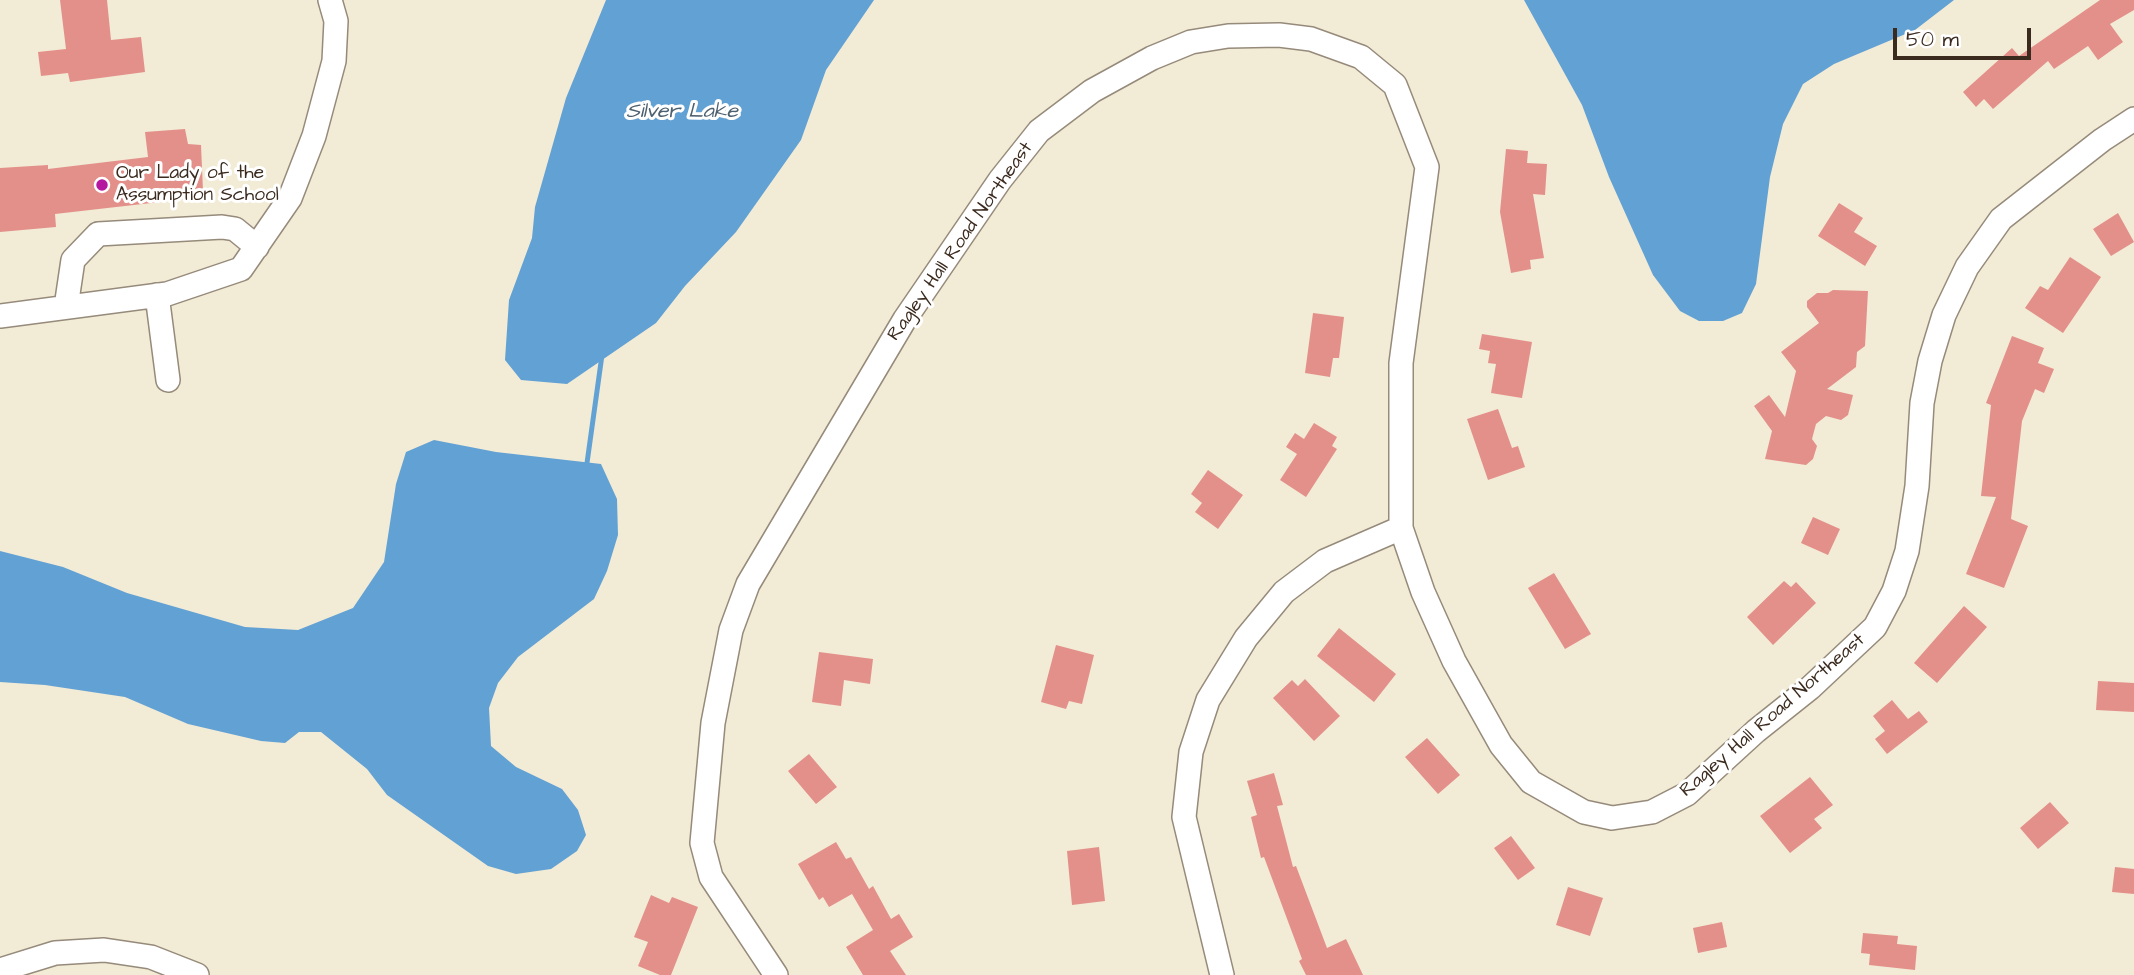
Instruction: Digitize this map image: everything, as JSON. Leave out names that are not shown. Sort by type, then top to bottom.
[{"type":"street","points":[[0,316],[158,295],[241,268],[290,198],[314,136],[334,61],[336,21],[330,0]]},
{"type":"street","name":"Ragley Hall Road Northeast","points":[[776,975],[711,877],[702,843],[713,723],[731,629],[755,572],[905,319],[1000,180],[1039,131],[1092,90],[1152,58],[1191,42],[1228,36],[1279,35],[1311,39],[1361,57],[1395,85],[1427,167],[1401,363],[1401,528],[1423,592],[1454,661],[1502,745],[1531,782],[1584,812],[1612,818],[1652,812],[1687,794],[1756,731],[1810,688],[1875,627],[1894,591],[1907,551],[1917,486],[1922,403],[1930,361],[1944,315],[1967,267],[2001,219],[2102,140],[2134,119]]},
{"type":"street","points":[[66,307],[73,260],[98,234],[222,227],[235,229],[257,247]]},
{"type":"street","points":[[158,295],[168,380]]},
{"type":"street","points":[[1222,975],[1184,817],[1191,752],[1208,700],[1245,638],[1284,592],[1325,561],[1401,528]]},
{"type":"street","points":[[0,970],[55,953],[104,950],[151,957],[197,975]]},
{"type":"water","name":"Silver Lake","points":[[606,0],[874,0],[826,70],[801,140],[736,232],[685,286],[656,323],[567,384],[521,380],[505,360],[509,300],[532,238],[535,207],[566,98]]},
{"type":"water","points":[[1524,0],[1954,0],[1915,30],[1834,64],[1803,84],[1783,124],[1770,177],[1756,284],[1742,313],[1723,321],[1699,321],[1680,311],[1653,275],[1609,177],[1582,105]]},
{"type":"water","points":[[434,440],[496,452],[601,464],[617,499],[618,535],[607,571],[594,599],[518,657],[498,683],[489,708],[491,746],[516,767],[562,789],[578,810],[586,835],[577,851],[551,869],[516,874],[488,866],[387,795],[367,769],[321,732],[299,732],[285,743],[261,741],[188,724],[125,697],[45,685],[0,682],[0,551],[63,567],[127,593],[245,627],[298,630],[353,608],[384,562],[396,484],[406,452]]},
{"type":"building","points":[[60,0],[107,0],[111,40],[141,37],[145,72],[70,82],[68,73],[41,76],[38,52],[66,49]]},
{"type":"building","points":[[2100,0],[2134,0],[2134,10],[2110,24],[2123,42],[2098,60],[2088,46],[2054,69],[2048,61],[1993,109],[1984,99],[1976,107],[1963,92],[2012,48],[2019,56]]},
{"type":"building","name":"Our Lady of the Assumption School","points":[[185,129],[188,144],[201,145],[203,191],[194,191],[195,198],[55,214],[56,227],[0,232],[0,168],[48,165],[48,169],[148,157],[145,132]]},
{"type":"building","points":[[1506,149],[1528,151],[1527,163],[1547,164],[1545,195],[1533,194],[1544,258],[1530,260],[1531,269],[1511,273],[1500,212]]},
{"type":"building","points":[[1839,203],[1863,218],[1854,232],[1877,246],[1865,266],[1818,236]]},
{"type":"building","points":[[2118,213],[2134,242],[2111,256],[2093,229]]},
{"type":"building","points":[[2070,257],[2101,277],[2063,333],[2025,308],[2040,286],[2048,290]]},
{"type":"building","points":[[1833,290],[1868,291],[1865,346],[1857,352],[1856,367],[1827,389],[1853,395],[1848,415],[1841,420],[1826,416],[1816,424],[1812,439],[1817,446],[1813,459],[1806,465],[1765,459],[1772,431],[1754,406],[1769,395],[1785,417],[1796,371],[1781,352],[1819,323],[1807,307],[1807,301],[1817,293]]},
{"type":"building","points":[[1313,313],[1344,317],[1339,358],[1333,358],[1330,377],[1305,373]]},
{"type":"building","points":[[1482,334],[1532,342],[1522,398],[1491,393],[1496,364],[1488,363],[1490,351],[1479,349]]},
{"type":"building","points":[[2012,336],[2044,348],[2038,363],[2054,369],[2044,393],[2035,389],[2022,421],[2011,519],[2028,526],[2004,588],[1966,574],[1996,497],[1981,496],[1991,405],[1986,403]]},
{"type":"building","points":[[1498,409],[1512,448],[1518,446],[1525,467],[1488,480],[1467,419]]},
{"type":"building","points":[[1314,423],[1337,437],[1332,446],[1337,449],[1306,497],[1280,480],[1297,454],[1286,447],[1295,433],[1304,439]]},
{"type":"building","points":[[1208,470],[1243,495],[1218,529],[1195,512],[1202,503],[1191,494]]},
{"type":"building","points":[[1813,517],[1840,529],[1828,555],[1801,543]]},
{"type":"building","points":[[1554,573],[1591,634],[1565,649],[1528,588]]},
{"type":"building","points":[[1784,581],[1791,587],[1796,582],[1816,603],[1773,645],[1747,617]]},
{"type":"building","points":[[1964,606],[1987,627],[1937,683],[1914,663]]},
{"type":"building","points":[[1339,628],[1396,674],[1374,702],[1317,656]]},
{"type":"building","points":[[1056,645],[1094,655],[1082,704],[1069,701],[1066,709],[1041,702]]},
{"type":"building","points":[[819,652],[873,659],[870,684],[844,680],[841,706],[812,702]]},
{"type":"building","points":[[1305,679],[1340,716],[1314,741],[1273,698],[1292,680],[1298,686]]},
{"type":"building","points":[[2098,681],[2134,683],[2134,712],[2096,710]]},
{"type":"building","points":[[1892,700],[1908,719],[1919,711],[1928,722],[1887,754],[1875,739],[1885,731],[1873,716]]},
{"type":"building","points":[[1427,738],[1460,775],[1438,794],[1405,757]]},
{"type":"building","points":[[809,754],[837,787],[816,804],[788,771]]},
{"type":"building","points":[[1274,773],[1283,805],[1277,806],[1293,867],[1296,866],[1327,948],[1346,939],[1363,975],[1306,975],[1299,961],[1302,959],[1264,857],[1261,858],[1251,817],[1257,815],[1247,781]]},
{"type":"building","points":[[1810,777],[1833,805],[1814,819],[1822,828],[1790,853],[1760,816]]},
{"type":"building","points":[[2050,802],[2069,823],[2038,849],[2020,828]]},
{"type":"building","points":[[1511,836],[1535,868],[1518,880],[1494,848]]},
{"type":"building","points":[[836,842],[846,859],[851,857],[869,889],[873,886],[891,919],[899,914],[913,937],[890,951],[906,975],[863,975],[846,947],[873,930],[852,894],[829,907],[823,897],[819,900],[798,864]]},
{"type":"building","points":[[1099,847],[1105,901],[1072,905],[1067,851]]},
{"type":"building","points":[[2115,867],[2134,869],[2134,894],[2112,892]]},
{"type":"building","points":[[1568,887],[1603,898],[1590,936],[1556,925]]},
{"type":"building","points":[[651,895],[669,903],[672,897],[698,907],[671,975],[660,975],[638,966],[648,942],[634,937]]},
{"type":"building","points":[[1722,922],[1727,947],[1698,953],[1693,928]]},
{"type":"building","points":[[1863,933],[1898,936],[1897,944],[1917,946],[1915,970],[1869,965],[1870,954],[1861,953]]},
{"type":"waterway","points":[[587,463],[602,355]]},
{"type":"place","name":"Our Lady of the Assumption School","points":[[102,185]]}]
